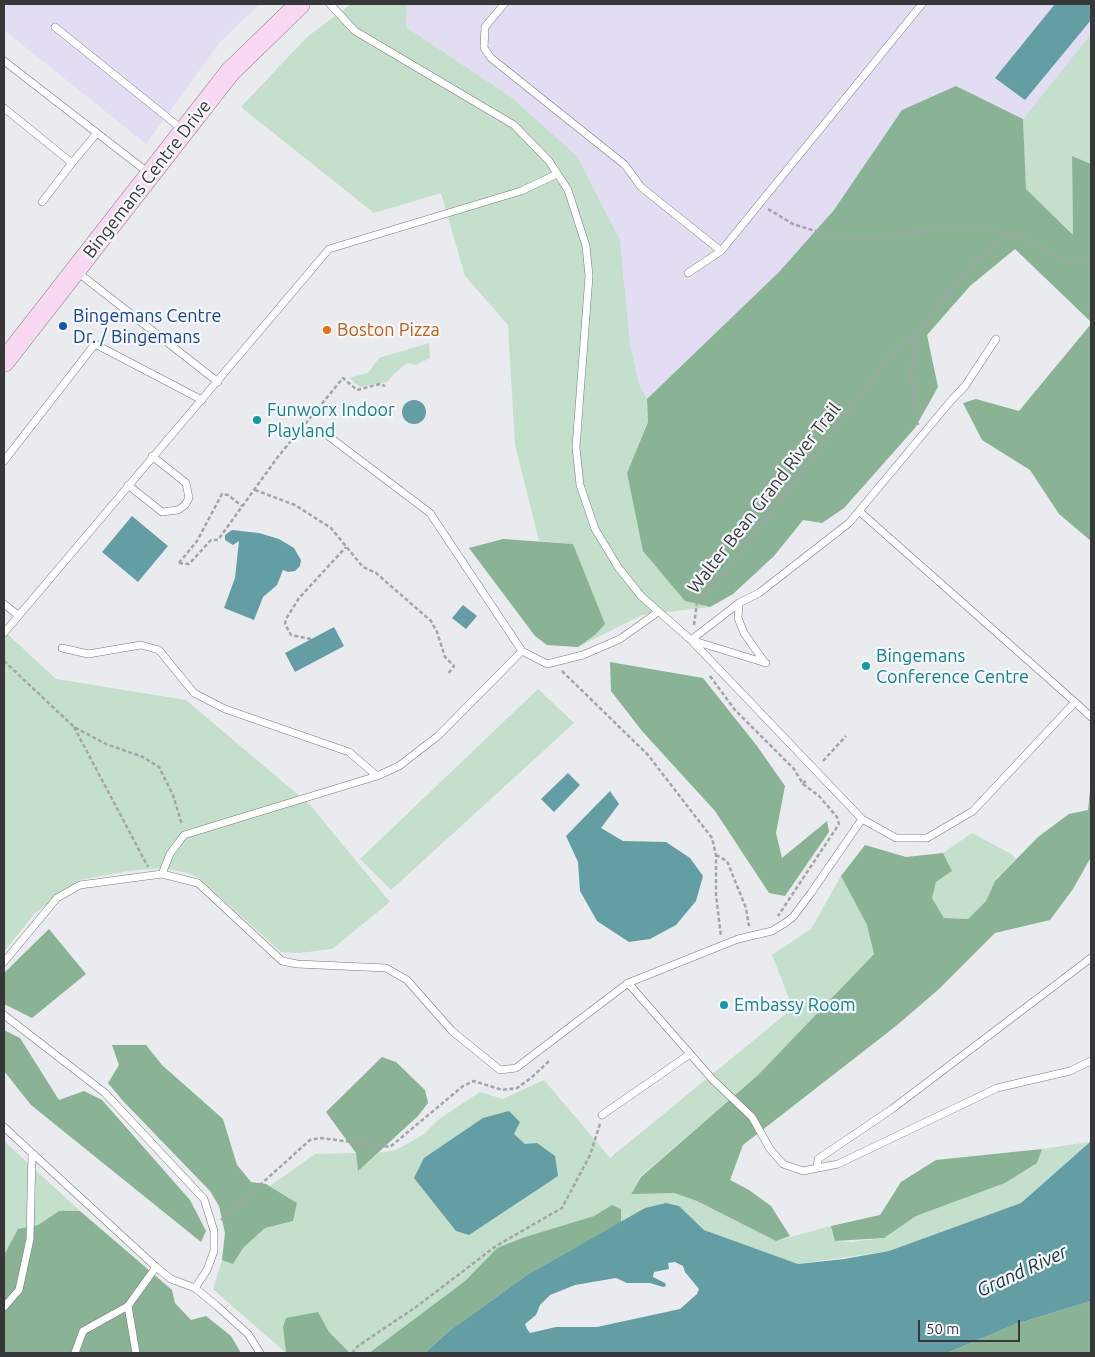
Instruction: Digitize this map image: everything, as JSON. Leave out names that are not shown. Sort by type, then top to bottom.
[{"type":"main road","name":"Bingemans Centre Drive","points":[[4,362],[230,72],[300,4]]},
{"type":"lane","points":[[330,4],[355,31],[514,125],[549,160],[568,190],[586,246],[589,276],[576,447],[580,485],[596,529],[618,568],[658,612],[691,640],[862,819],[896,838],[928,838],[973,811],[1075,702]]},
{"type":"lane","points":[[504,4],[486,27],[484,48],[491,58],[625,165],[641,187],[721,250]]},
{"type":"lane","points":[[688,273],[721,250],[922,4]]},
{"type":"lane","points":[[55,27],[184,131]]},
{"type":"lane","points":[[4,62],[150,174]]},
{"type":"lane","points":[[4,108],[72,163]]},
{"type":"lane","points":[[42,202],[97,133]]},
{"type":"lane","points":[[4,633],[18,614],[152,456],[218,382],[329,249],[521,191],[558,174]]},
{"type":"lane","points":[[75,270],[218,382]]},
{"type":"lane","points":[[691,640],[739,603],[759,593],[849,523],[965,386],[996,339]]},
{"type":"lane","points":[[4,461],[95,344],[202,400]]},
{"type":"lane","points":[[319,428],[430,513],[522,651],[547,664],[583,655],[620,640],[658,612]]},
{"type":"lane","points":[[128,485],[162,512],[178,510],[185,505],[189,498],[186,483],[152,456]]},
{"type":"lane","points":[[859,511],[1091,717]]},
{"type":"lane","points":[[691,640],[766,663],[744,633],[738,618],[739,603]]},
{"type":"lane","points":[[4,604],[18,614]]},
{"type":"lane","points":[[62,648],[88,654],[141,645],[159,650],[194,693],[225,709],[349,752],[377,776]]},
{"type":"lane","points":[[162,874],[170,854],[184,835],[377,776],[399,766],[438,736],[522,651]]},
{"type":"lane","points":[[4,962],[57,898],[80,885],[162,874],[198,883],[282,961],[297,964],[386,968],[407,980],[452,1031],[500,1070],[516,1068],[628,983],[722,946],[772,931],[793,917],[862,819]]},
{"type":"lane","points":[[817,1168],[818,1159],[892,1109],[1091,958]]},
{"type":"lane","points":[[628,983],[713,1080],[752,1118],[770,1149],[783,1164],[803,1171],[838,1164],[997,1088],[1070,1071],[1091,1061]]},
{"type":"lane","points":[[4,1015],[105,1093],[204,1200],[213,1228],[214,1250],[207,1270],[195,1288]]},
{"type":"lane","points":[[602,1115],[690,1054]]},
{"type":"lane","points":[[4,1127],[156,1267],[171,1278],[195,1288],[248,1334],[262,1352]]},
{"type":"lane","points":[[4,1307],[19,1290],[30,1240],[32,1153]]},
{"type":"lane","points":[[75,1353],[84,1331],[128,1306],[156,1267]]},
{"type":"lane","points":[[128,1306],[136,1353]]},
{"type":"path","points":[[759,204],[794,224],[825,234],[865,240],[954,227],[980,227],[1016,236]]},
{"type":"path","points":[[920,438],[912,371],[918,332],[948,293],[992,246],[1006,238],[1022,236],[1059,259],[1070,262],[1091,260]]},
{"type":"path","name":"Walter Bean Grand River Trail","points":[[691,640],[697,602],[727,570],[894,350],[918,332]]},
{"type":"path","points":[[242,506],[228,495],[222,494],[197,541],[180,563],[189,564],[211,540],[218,540],[277,458],[342,378],[357,390],[380,384],[385,386]]},
{"type":"path","points":[[255,490],[295,505],[331,528],[363,567],[376,573],[431,621],[438,632],[445,657],[454,666],[447,674]]},
{"type":"path","points":[[311,639],[292,635],[285,624],[286,619],[299,598],[346,547]]},
{"type":"path","points":[[4,661],[74,726],[106,744],[143,756],[159,767],[173,795],[184,835]]},
{"type":"path","points":[[554,662],[648,756],[712,838],[716,855],[716,895],[722,946]]},
{"type":"path","points":[[708,673],[728,702],[794,769],[803,784],[831,808],[839,824],[779,912],[772,931]]},
{"type":"path","points":[[74,726],[139,846],[152,876]]},
{"type":"path","points":[[823,761],[846,736]]},
{"type":"path","points":[[803,784],[807,779]]},
{"type":"path","points":[[716,855],[727,862],[746,908],[752,936]]},
{"type":"path","points":[[213,1228],[310,1140],[320,1138],[390,1147],[463,1086],[474,1082],[502,1090],[517,1088],[550,1060]]},
{"type":"path","points":[[352,1353],[358,1346],[416,1307],[496,1246],[562,1208],[590,1155],[602,1115]]},
{"type":"shaded area","points":[[4,4],[260,4],[220,42],[146,144],[4,30]]},
{"type":"shaded area","points":[[407,4],[1091,4],[1091,34],[1023,119],[956,86],[834,210],[779,272],[647,399],[639,384],[630,344],[620,240],[577,156],[511,97],[406,27]]},
{"type":"green space","points":[[351,4],[407,4],[406,27],[511,97],[577,156],[620,240],[630,344],[639,384],[647,399],[648,421],[627,473],[685,601],[710,607],[642,615],[578,647],[595,635],[573,544],[539,541],[515,445],[508,325],[465,276],[441,193],[374,213],[241,107],[307,37]]},
{"type":"green space","points":[[1091,34],[1091,164],[1072,156],[1073,235],[1026,189],[1023,119]]},
{"type":"green space","points":[[956,86],[1023,119],[1026,189],[1073,235],[1072,156],[1091,164],[1091,322],[1015,249],[970,286],[927,335],[938,387],[915,428],[844,508],[822,523],[803,520],[774,556],[733,594],[710,607],[685,601],[643,551],[627,473],[648,422],[647,399],[779,272],[834,210],[902,110]]},
{"type":"green space","points":[[1091,324],[1091,541],[1059,514],[1030,470],[982,440],[963,403],[976,399],[1019,411]]},
{"type":"green space","points":[[429,343],[430,358],[416,365],[407,363],[387,382],[360,387],[349,378],[368,373],[379,358]]},
{"type":"green space","points":[[503,539],[573,544],[605,624],[595,635],[578,647],[547,645],[535,636],[469,548]]},
{"type":"green space","points":[[4,631],[56,679],[186,700],[310,805],[390,902],[332,949],[300,953],[281,952],[199,878],[187,873],[163,868],[128,871],[80,880],[34,914],[4,952]]},
{"type":"green space","points":[[610,662],[703,678],[757,746],[785,786],[776,833],[782,858],[827,821],[829,832],[785,896],[769,893],[715,811],[642,731],[611,691]]},
{"type":"green space","points":[[538,689],[574,723],[391,890],[360,859]]},
{"type":"green space","points":[[1091,781],[1091,857],[1073,889],[1050,920],[995,933],[939,989],[896,1026],[743,1145],[730,1180],[749,1190],[771,1206],[790,1236],[776,1241],[697,1201],[674,1193],[631,1194],[641,1177],[758,1075],[874,954],[867,925],[841,876],[865,845],[906,857],[943,853],[952,871],[936,882],[932,898],[944,918],[968,919],[986,901],[995,881],[1038,837],[1069,814],[1088,810]]},
{"type":"green space","points":[[972,833],[1013,855],[1016,859],[995,880],[986,901],[968,919],[944,918],[932,898],[936,882],[952,871],[943,853]]},
{"type":"green space","points":[[841,876],[867,925],[874,954],[758,1075],[641,1176],[631,1193],[674,1193],[697,1201],[776,1241],[831,1226],[835,1241],[851,1242],[884,1238],[916,1216],[1005,1183],[1037,1163],[1042,1149],[1089,1142],[1021,1203],[889,1251],[798,1264],[704,1230],[679,1206],[666,1203],[645,1208],[621,1222],[621,1210],[612,1205],[594,1216],[525,1237],[497,1248],[465,1281],[369,1353],[349,1352],[329,1332],[283,1327],[286,1353],[213,1289],[222,1260],[233,1264],[243,1248],[265,1228],[293,1221],[297,1203],[270,1186],[315,1154],[356,1153],[358,1170],[378,1153],[396,1150],[423,1135],[439,1119],[480,1092],[503,1099],[544,1080],[610,1158],[793,1008],[772,955],[811,929]],"holes":[[[514,1134],[525,1144],[424,1158]]]},
{"type":"green space","points":[[49,929],[86,974],[32,1018],[4,1004],[4,973]]},
{"type":"green space","points":[[4,1030],[20,1038],[59,1100],[84,1091],[102,1100],[190,1200],[206,1231],[201,1242],[31,1105],[4,1071]]},
{"type":"green space","points":[[112,1045],[146,1045],[162,1065],[223,1119],[237,1165],[251,1182],[266,1184],[297,1203],[293,1221],[265,1228],[243,1248],[233,1264],[222,1260],[225,1233],[219,1206],[210,1191],[108,1083],[119,1065]]},
{"type":"green space","points":[[382,1057],[396,1062],[425,1090],[428,1103],[418,1116],[358,1171],[356,1153],[326,1112]]},
{"type":"green space","points":[[4,1141],[80,1211],[59,1211],[38,1225],[18,1229],[4,1255]]},
{"type":"green space","points":[[1042,1149],[1037,1163],[1005,1183],[916,1216],[884,1238],[835,1241],[831,1226],[880,1215],[901,1182],[936,1160]]},
{"type":"green space","points":[[612,1205],[621,1209],[621,1222],[527,1275],[449,1331],[425,1353],[369,1353],[465,1281],[497,1248],[525,1237],[594,1216]]},
{"type":"green space","points":[[59,1211],[80,1211],[172,1290],[175,1303],[191,1320],[206,1316],[231,1336],[241,1353],[4,1353],[4,1255],[18,1229],[38,1225]]},
{"type":"green space","points":[[1091,1301],[1091,1353],[947,1353],[1016,1324]]},
{"type":"green space","points":[[318,1312],[329,1332],[349,1352],[354,1353],[286,1353],[283,1327],[286,1318]]},
{"type":"water","points":[[1055,4],[1091,4],[1091,20],[1025,100],[995,78]]},
{"type":"water","points":[[414,400],[423,403],[426,412],[423,421],[414,424],[405,421],[402,412],[405,403]]},
{"type":"water","points":[[132,516],[168,546],[138,582],[102,552]]},
{"type":"water","points":[[232,530],[259,533],[279,539],[294,548],[301,560],[300,566],[295,571],[288,572],[283,570],[277,585],[263,597],[254,620],[224,608],[235,578],[239,541],[233,545],[225,540],[225,535]]},
{"type":"water","points":[[463,605],[477,616],[466,629],[452,618]]},
{"type":"water","points":[[334,627],[344,646],[295,672],[285,653]]},
{"type":"water","points":[[568,773],[580,785],[554,812],[541,799]]},
{"type":"water","points":[[610,791],[619,804],[601,828],[623,841],[666,842],[690,858],[703,876],[696,901],[676,925],[650,939],[629,942],[597,921],[580,891],[578,862],[566,836]]},
{"type":"water","points":[[509,1111],[520,1122],[514,1134],[525,1144],[537,1143],[555,1156],[558,1176],[469,1235],[456,1231],[414,1178],[424,1158],[483,1118]]},
{"type":"water","name":"Grand River","points":[[1091,1141],[1091,1301],[1016,1324],[947,1353],[425,1353],[449,1331],[527,1275],[645,1208],[666,1203],[679,1206],[704,1230],[798,1264],[844,1259],[889,1251],[1021,1203]],"holes":[[[675,1262],[683,1266],[685,1272],[699,1289],[697,1294],[680,1309],[597,1327],[556,1327],[530,1333],[525,1324],[536,1315],[540,1305],[550,1295],[575,1285],[616,1278],[627,1283],[650,1283],[663,1287],[666,1286],[665,1283],[653,1277],[654,1272],[669,1269],[668,1263]]]},
{"type":"place","name":"Bingemans Centre Dr. / Bingemans","points":[[63,326]]},
{"type":"place","name":"Boston Pizza","points":[[327,330]]},
{"type":"place","name":"Funworx Indoor Playland","points":[[257,420]]},
{"type":"place","name":"Bingemans Conference Centre","points":[[866,666]]},
{"type":"place","name":"Embassy Room","points":[[724,1005]]}]
